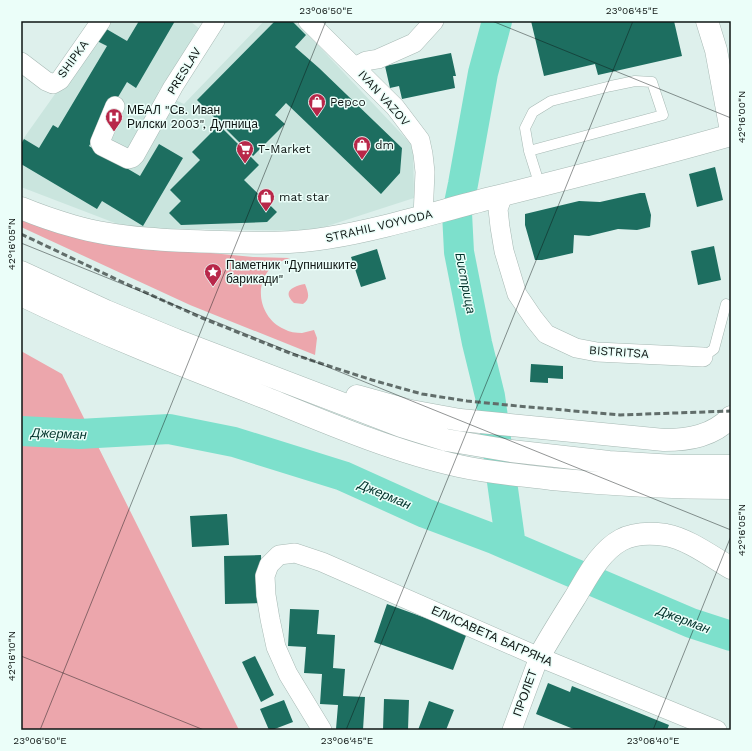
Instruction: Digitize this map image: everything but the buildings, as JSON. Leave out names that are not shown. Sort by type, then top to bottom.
[{"type":"main road","points":[[707,21],[716,50],[731,131]]},
{"type":"main road","points":[[716,50],[731,75]]},
{"type":"main road","name":"STRAHIL VOYVODA","points":[[21,208],[74,226],[103,233],[184,241],[246,243],[312,241],[423,217],[731,135]]},
{"type":"main road","points":[[21,272],[106,311],[176,340],[402,426],[446,440],[464,444],[559,457],[675,466],[731,466]]},
{"type":"main road","points":[[21,296],[104,334],[286,407],[423,457],[462,467],[510,474],[616,484],[731,489]]},
{"type":"main road","points":[[176,340],[410,411],[460,420],[675,440],[696,437],[716,429],[731,417]]},
{"type":"main road","points":[[539,656],[595,565],[610,548],[629,536],[653,534],[666,535],[680,540],[731,568]]},
{"type":"street","name":"SHIPKA","points":[[21,62],[46,81],[53,84],[60,80],[101,21]]},
{"type":"street","name":"PRESLAV","points":[[115,106],[100,142],[102,146],[128,159],[132,158],[173,87],[215,21]]},
{"type":"street","name":"IVAN VAZOV","points":[[308,21],[395,107],[420,140],[424,154],[425,172],[423,217]]},
{"type":"street","points":[[355,67],[366,61],[378,59],[414,43],[434,21]]},
{"type":"street","name":"BISTRITSA","points":[[495,197],[504,251],[517,294],[546,334],[576,348],[597,352],[704,357]]},
{"type":"street","name":"ЕЛИСАВЕТА БАГРЯНА","points":[[322,730],[288,674],[276,646],[266,595],[265,576],[269,565],[279,555],[295,553],[322,562],[539,656],[717,730]]},
{"type":"street","name":"ПРОЛЕТ","points":[[512,730],[539,656]]},
{"type":"lane","points":[[529,151],[663,115],[652,82],[635,81],[550,101],[533,112],[524,128],[529,151],[540,186]]},
{"type":"lane","points":[[704,357],[714,349],[726,304]]},
{"type":"shaded area","points":[[108,21],[190,21],[201,30],[158,92],[184,104],[264,21],[295,21],[413,146],[414,198],[312,231],[128,228],[21,187],[21,142]]},
{"type":"shaded area","points":[[21,218],[190,251],[253,257],[290,258],[281,261],[274,266],[269,270],[264,278],[261,295],[262,303],[270,319],[276,325],[293,332],[302,333],[314,330],[317,338],[315,355],[190,305],[21,227]]},
{"type":"shaded area","points":[[305,284],[308,293],[306,302],[303,304],[294,303],[290,299],[290,290]]},
{"type":"shaded area","points":[[21,351],[62,374],[239,730],[21,730]]},
{"type":"waterway","name":"Бистрица","points":[[497,21],[483,73],[457,213],[459,252],[477,343],[490,396],[511,546]]},
{"type":"waterway","name":"Джерман","points":[[21,431],[79,434],[169,429],[234,442],[343,476],[425,513],[494,539],[691,623],[731,636]]},
{"type":"railway","points":[[21,234],[202,318],[292,354],[372,380],[422,394],[467,401],[620,415],[731,411]]},
{"type":"place","name":"Pepco","points":[[317,117]]},
{"type":"place","name":"МБАЛ \"Св. Иван Рилски 2003\", Дупница","points":[[114,132]]},
{"type":"place","name":"dm","points":[[362,160]]},
{"type":"place","name":"T-Market","points":[[245,164]]},
{"type":"place","name":"mat star","points":[[266,212]]},
{"type":"place","name":"Паметник \"Дупнишките барикади\"","points":[[213,287]]}]
